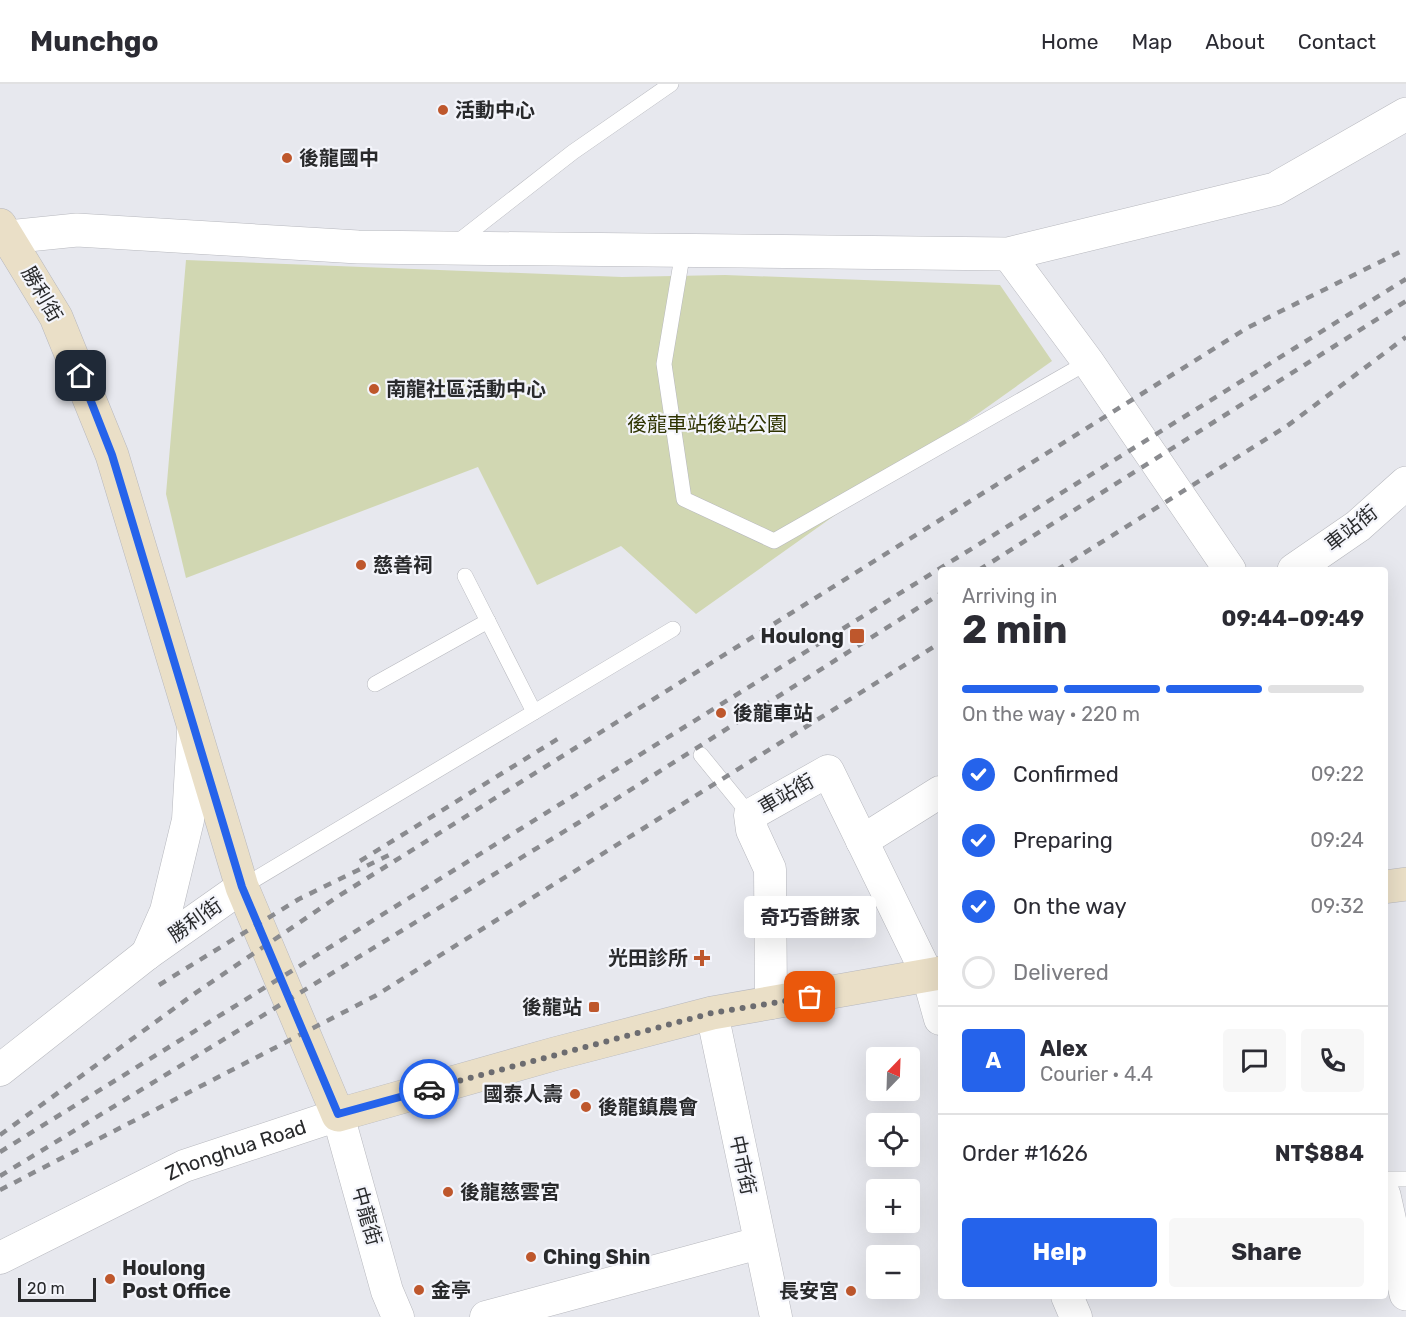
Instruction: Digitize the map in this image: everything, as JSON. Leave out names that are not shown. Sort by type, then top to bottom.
[{"type":"main road","name":"勝利街","points":[[4,231],[57,317],[112,455],[242,887]]},
{"type":"main road","points":[[1388,886],[1406,884]]},
{"type":"main road","points":[[242,887],[338,1114]]},
{"type":"main road","name":"Zhonghua Road","points":[[338,1114],[712,1013],[934,975]]},
{"type":"street","points":[[4,231],[77,230],[358,247],[1008,254],[1275,189],[1406,114]]},
{"type":"street","points":[[1008,254],[1089,362],[1228,567]]},
{"type":"street","name":"車站街","points":[[1298,567],[1358,526],[1406,483]]},
{"type":"street","points":[[147,954],[166,911],[188,820],[194,725]]},
{"type":"street","name":"車站街","points":[[771,1003],[770,869],[752,831],[750,815],[828,771],[862,841],[934,975],[938,1004]]},
{"type":"street","points":[[862,841],[938,793]]},
{"type":"street","name":"勝利街","points":[[0,1070],[147,954],[242,887]]},
{"type":"street","name":"中市街","points":[[712,1013],[776,1317]]},
{"type":"street","name":"Zhonghua Road","points":[[0,1258],[184,1166],[338,1114]]},
{"type":"street","name":"中龍街","points":[[338,1114],[387,1290],[398,1317]]},
{"type":"street","points":[[1388,1212],[1406,1294]]},
{"type":"street","points":[[486,1317],[759,1243]]},
{"type":"street","points":[[1068,1299],[1076,1317]]},
{"type":"lane","points":[[451,248],[573,152],[671,84]]},
{"type":"lane","points":[[683,250],[664,364],[684,499],[774,542],[1089,362]]},
{"type":"lane","points":[[465,576],[534,712]]},
{"type":"lane","points":[[375,684],[488,621]]},
{"type":"lane","points":[[242,887],[673,628]]},
{"type":"lane","points":[[701,756],[750,815]]},
{"type":"lane","points":[[1388,1179],[1406,1179]]},
{"type":"green space","name":"後龍車站後站公園","points":[[186,260],[622,277],[725,275],[1000,285],[1052,361],[696,614],[621,546],[537,585],[478,467],[186,578],[166,494]]},
{"type":"railway","points":[[0,1135],[194,994],[337,897],[1247,328],[1406,249]]},
{"type":"railway","points":[[942,567],[1406,279]]},
{"type":"railway","points":[[984,567],[1406,301]]},
{"type":"railway","points":[[1062,567],[1287,426],[1406,337]]},
{"type":"railway","points":[[0,1152],[938,570]]},
{"type":"railway","points":[[0,1176],[578,823],[938,595]]},
{"type":"railway","points":[[0,1190],[375,996],[938,644]]},
{"type":"railway","points":[[360,861],[564,735]]},
{"type":"railway","points":[[159,985],[299,899],[389,855]]},
{"type":"way so far","points":[[429,1089],[712,1013],[810,997]]},
{"type":"place","name":"活動中心","points":[[443,110]]},
{"type":"place","name":"後龍國中","points":[[287,158]]},
{"type":"place","name":"南龍社區活動中心","points":[[374,389]]},
{"type":"place","name":"慈善祠","points":[[361,565]]},
{"type":"place","name":"Houlong","points":[[857,636]]},
{"type":"place","name":"後龍車站","points":[[721,713]]},
{"type":"place","name":"光田診所","points":[[702,958]]},
{"type":"place","name":"奇巧香餅家","points":[[810,997]]},
{"type":"place","name":"後龍站","points":[[594,1007]]},
{"type":"place","name":"國泰人壽","points":[[575,1094]]},
{"type":"place","name":"後龍鎮農會","points":[[586,1107]]},
{"type":"place","name":"後龍慈雲宮","points":[[448,1192]]},
{"type":"place","name":"Ching Shin","points":[[531,1257]]},
{"type":"place","name":"Houlong Post Office","points":[[110,1279]]},
{"type":"place","name":"金亭","points":[[419,1290]]},
{"type":"place","name":"長安宮","points":[[851,1291]]},
{"type":"route","points":[[81,376],[112,455],[242,887],[338,1114],[429,1089]]}]
